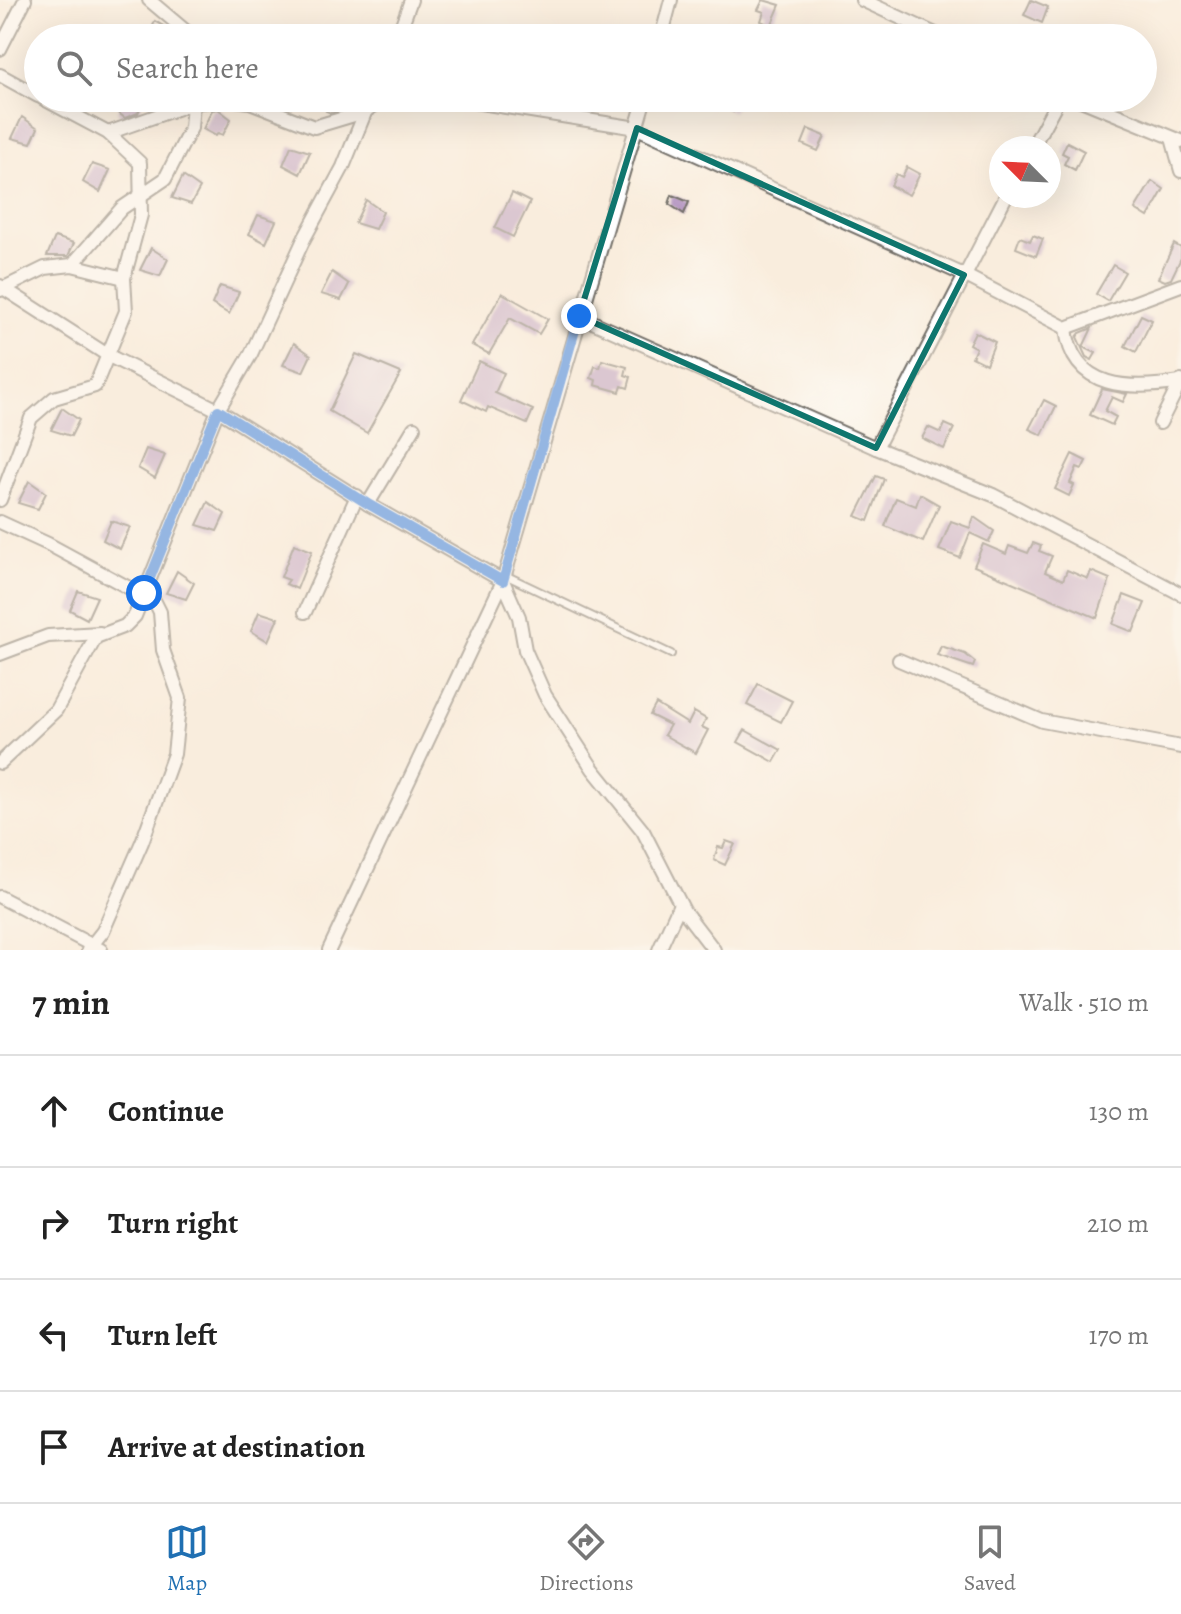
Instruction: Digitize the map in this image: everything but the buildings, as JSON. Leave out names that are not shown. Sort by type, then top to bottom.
[{"type":"street","points":[[0,49],[25,0]]},
{"type":"street","points":[[149,0],[177,24]]},
{"type":"street","points":[[402,24],[411,0]]},
{"type":"street","points":[[665,24],[671,0]]},
{"type":"street","points":[[862,0],[914,24]]},
{"type":"street","points":[[0,75],[24,88]]},
{"type":"street","points":[[1,495],[31,418],[54,398],[95,386],[126,311],[124,278],[141,215],[138,199],[140,163],[108,133],[68,112]]},
{"type":"street","points":[[108,133],[168,112]]},
{"type":"street","points":[[72,265],[122,208],[165,179],[191,128],[192,112]]},
{"type":"street","points":[[272,112],[314,127],[364,112]]},
{"type":"street","points":[[277,112],[280,115]]},
{"type":"street","points":[[0,654],[48,636],[100,633],[125,626],[135,616],[218,410],[251,354],[304,239],[343,167],[364,112]]},
{"type":"street","points":[[537,112],[637,128],[964,275],[1066,328],[1181,285]]},
{"type":"street","points":[[329,950],[504,578],[641,112]]},
{"type":"street","points":[[1038,136],[1051,112]]},
{"type":"street","points":[[1112,112],[1178,138],[1181,171]]},
{"type":"street","points":[[876,448],[1000,208]]},
{"type":"street","points":[[1,288],[45,268],[72,265],[124,278]]},
{"type":"street","points":[[1,288],[109,356],[218,410],[368,504],[504,578],[519,617],[525,650],[545,695],[593,769],[647,837],[680,904],[714,950]]},
{"type":"street","points":[[579,316],[876,448],[993,495],[1181,594]]},
{"type":"street","points":[[1066,328],[1068,349],[1084,370],[1104,380],[1149,387],[1181,382]]},
{"type":"street","points":[[1160,423],[1181,382]]},
{"type":"street","points":[[368,504],[414,428]]},
{"type":"street","points":[[305,612],[357,496]]},
{"type":"street","points":[[0,522],[144,593],[160,612],[163,650],[180,698],[164,789],[94,949],[0,897]]},
{"type":"street","points":[[0,763],[56,710],[100,633]]},
{"type":"street","points":[[899,660],[1042,721],[1181,747]]},
{"type":"street","points":[[659,950],[680,904]]},
{"type":"lane","points":[[504,578],[671,654]]},
{"type":"highlighted area","points":[[637,128],[964,275],[876,448],[579,316]]},
{"type":"route","points":[[144,593],[218,410],[368,504],[503,581],[579,316]]}]
